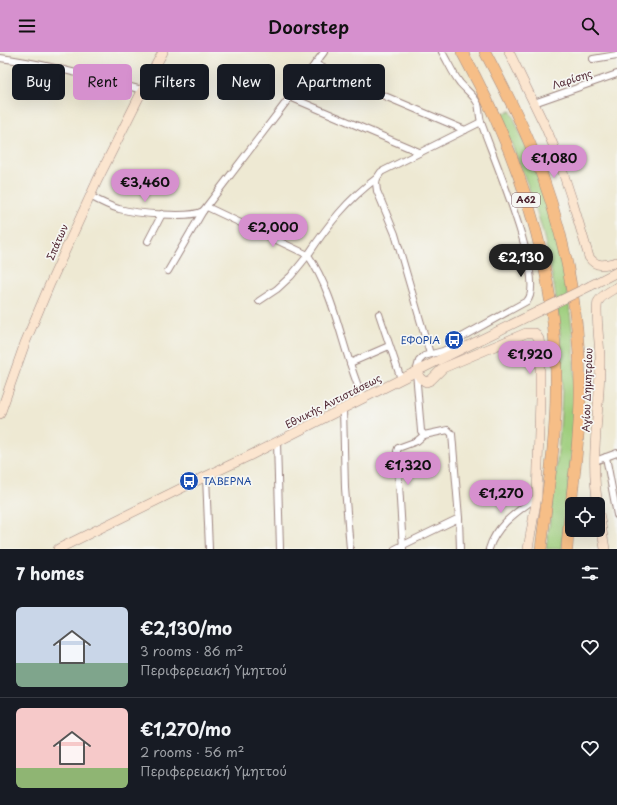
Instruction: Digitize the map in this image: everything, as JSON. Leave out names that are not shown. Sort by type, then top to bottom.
[{"type":"highway","points":[[456,52],[492,112]]},
{"type":"highway","name":"Α62","points":[[462,52],[476,78],[514,162],[531,214],[542,256],[553,322],[556,366],[556,410],[553,454],[541,549]]},
{"type":"highway","name":"Α62","points":[[486,52],[514,108],[541,172],[558,225],[571,286],[579,356],[580,396],[578,441],[567,549]]},
{"type":"main road","name":"Σπάτων","points":[[154,64],[160,52]]},
{"type":"main road","name":"Σπάτων","points":[[156,64],[163,52]]},
{"type":"main road","points":[[509,52],[559,158],[589,257],[594,263],[599,265],[617,262]]},
{"type":"main road","name":"Σπάτων","points":[[0,414],[3,397],[25,343],[90,196],[140,94]]},
{"type":"main road","name":"Εθνικής Αντιστάσεως","points":[[58,549],[277,442],[617,272]]},
{"type":"main road","name":"Αγίου Δημητρίου","points":[[597,497],[595,461],[600,373],[597,304],[600,298],[617,287]]},
{"type":"main road","points":[[416,372],[421,379],[426,382],[431,380],[443,368],[526,333],[535,333],[538,335],[540,346],[540,398],[537,498],[528,549]]},
{"type":"main road","name":"Αγίου Δημητρίου","points":[[603,537],[605,549]]},
{"type":"street","points":[[315,64],[324,52]]},
{"type":"street","points":[[424,435],[420,426],[416,372],[421,358],[451,347],[460,338],[523,303],[530,298],[531,295],[528,265],[515,213],[481,122],[476,100],[458,80],[442,52]]},
{"type":"street","points":[[593,60],[617,55]]},
{"type":"street","points":[[0,58],[19,60],[140,85]]},
{"type":"street","name":"Λαρίσης","points":[[534,103],[617,74]]},
{"type":"street","points":[[385,96],[465,130]]},
{"type":"street","points":[[168,271],[205,209],[288,100]]},
{"type":"street","points":[[297,100],[419,152]]},
{"type":"street","points":[[259,301],[277,289],[291,276],[308,255],[336,215],[362,188],[377,178],[381,172],[481,122]]},
{"type":"street","points":[[377,178],[377,191],[396,234],[430,354]]},
{"type":"street","points":[[90,196],[119,209],[162,214],[196,214],[205,209]]},
{"type":"street","points":[[205,209],[308,255],[325,288],[363,398]]},
{"type":"street","points":[[148,241],[162,214]]},
{"type":"street","points":[[379,314],[401,379]]},
{"type":"street","points":[[350,363],[389,346]]},
{"type":"street","points":[[343,408],[345,488],[350,549]]},
{"type":"street","points":[[403,547],[398,448],[417,441],[424,435],[448,430],[452,434],[460,549]]},
{"type":"street","points":[[277,442],[280,549]]},
{"type":"street","points":[[595,461],[617,453]]},
{"type":"street","points":[[606,457],[617,515]]},
{"type":"street","points":[[206,476],[209,549]]},
{"type":"street","points":[[489,549],[493,537],[507,521],[537,498]]},
{"type":"street","points":[[395,549],[403,547],[459,518]]},
{"type":"green space","points":[[511,111],[532,161],[551,218],[566,279],[574,344],[575,423],[567,497],[565,497],[565,520],[562,549],[546,549],[556,468],[562,386],[561,345],[557,303],[545,242],[536,208],[499,114]]},
{"type":"place","name":"ΕΦΟΡΙΑ","points":[[454,340]]},
{"type":"place","name":"ΤΑΒΕΡΝΑ","points":[[189,481]]}]
